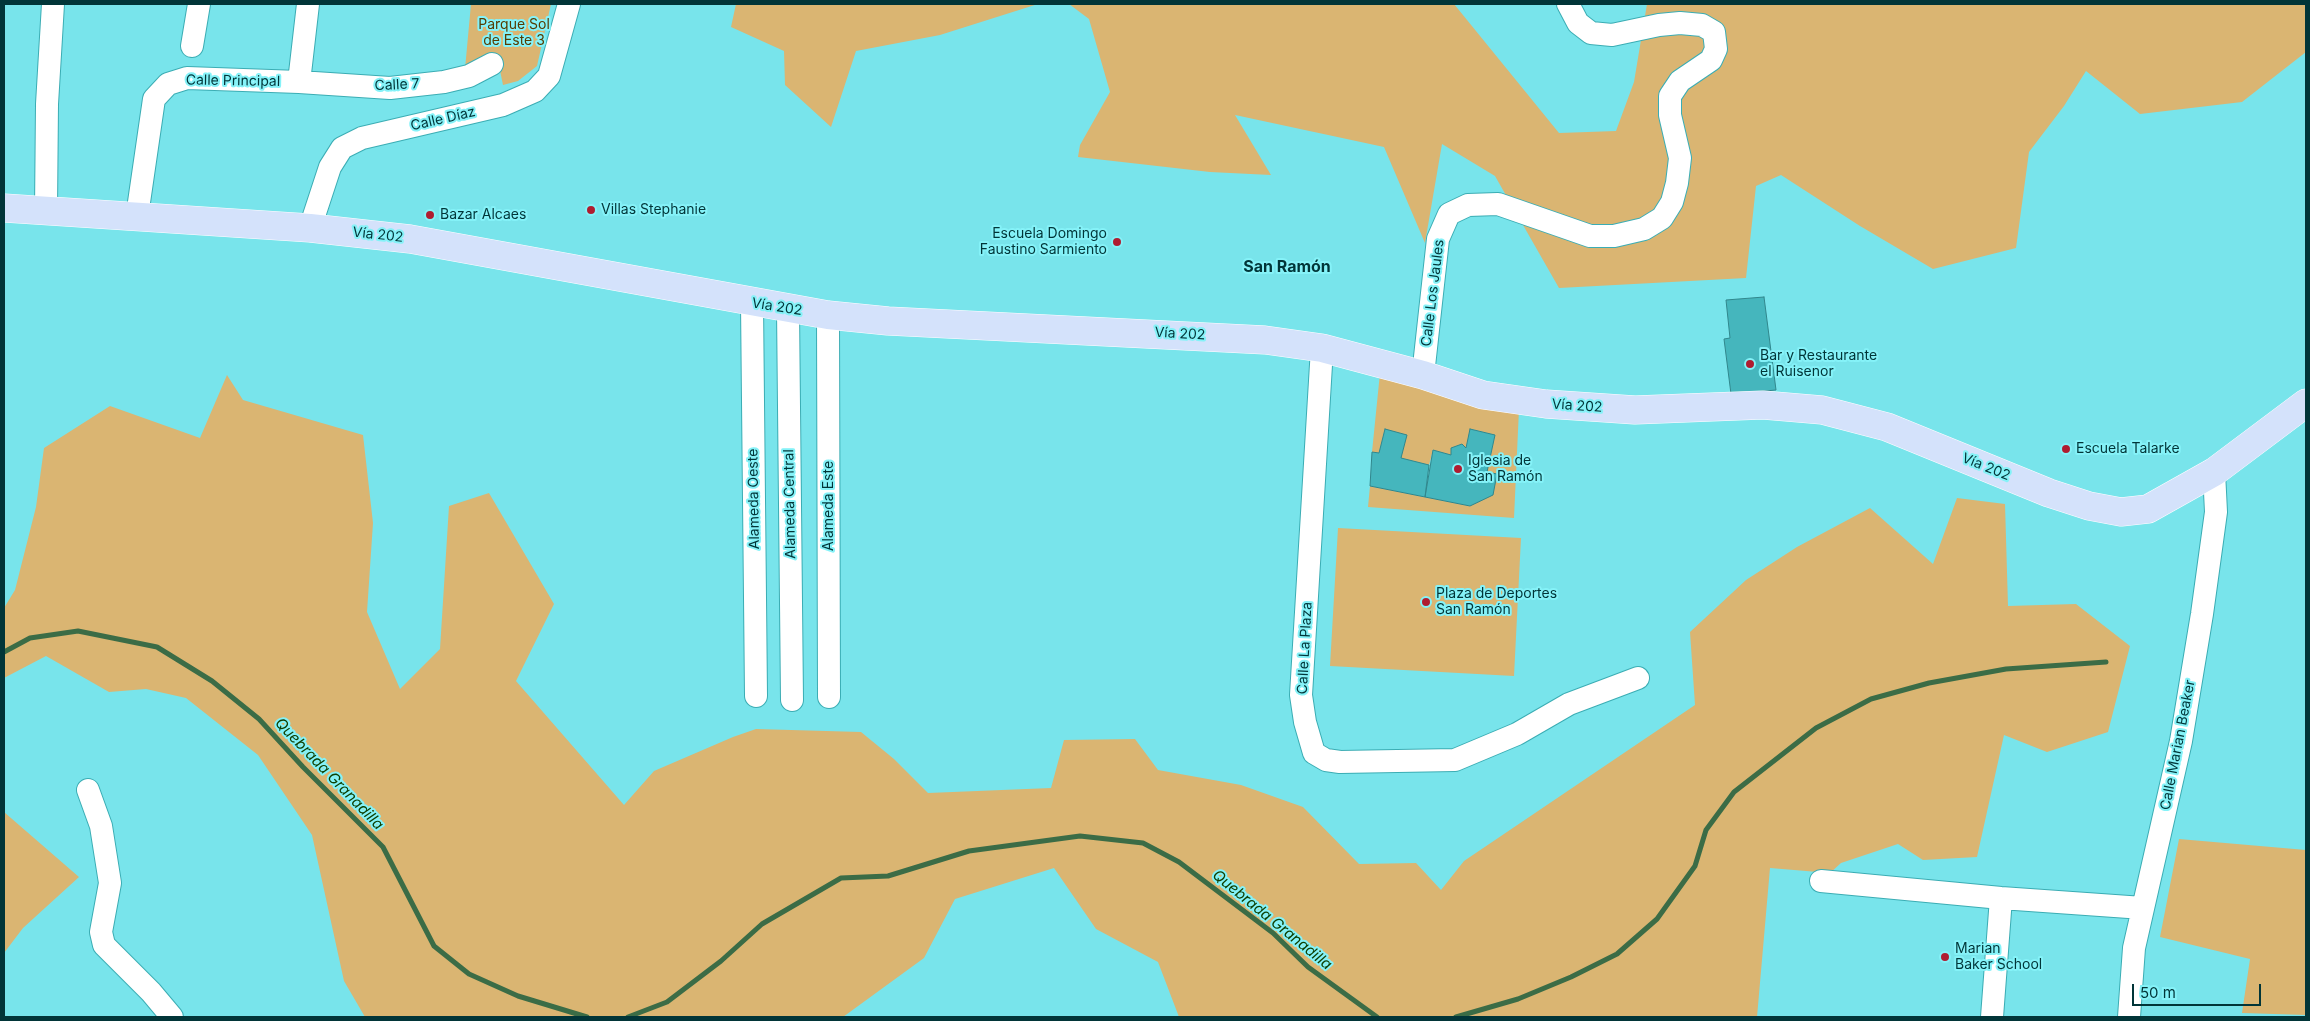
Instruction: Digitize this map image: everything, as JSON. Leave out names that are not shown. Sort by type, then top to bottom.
[{"type":"main road","name":"Vía 202","points":[[4,208],[310,228],[410,239],[752,303],[828,315],[888,321],[1265,340],[1322,348],[1423,375],[1483,394],[1546,404],[1635,410],[1763,405],[1822,410],[1887,427],[2049,493],[2089,506],[2121,512],[2148,509],[2214,472],[2306,403]]},
{"type":"street","points":[[46,210],[47,104],[53,4]]},
{"type":"street","points":[[192,46],[199,4]]},
{"type":"street","name":"Calle Principal","points":[[137,216],[154,99],[168,84],[187,78],[299,82],[308,4]]},
{"type":"street","name":"Calle Díaz","points":[[310,228],[330,167],[342,148],[362,138],[503,106],[535,91],[549,76],[569,4]]},
{"type":"street","name":"Calle Los Jaules","points":[[1423,375],[1438,239],[1449,214],[1468,205],[1498,204],[1590,236],[1614,236],[1644,230],[1662,218],[1672,202],[1677,183],[1680,158],[1670,115],[1670,96],[1680,81],[1712,60],[1716,49],[1714,32],[1702,24],[1680,23],[1612,35],[1591,32],[1578,23],[1568,4]]},
{"type":"street","name":"Calle 7","points":[[299,82],[390,88],[444,82],[469,76],[492,64]]},
{"type":"street","name":"Alameda Oeste","points":[[752,303],[756,696]]},
{"type":"street","name":"Alameda Central","points":[[788,309],[792,700]]},
{"type":"street","name":"Alameda Este","points":[[828,315],[830,697]]},
{"type":"street","name":"Calle La Plaza","points":[[1322,348],[1301,695],[1305,722],[1314,752],[1326,760],[1340,762],[1455,760],[1517,734],[1569,704],[1638,678]]},
{"type":"street","name":"Calle Marian Beaker","points":[[2129,1017],[2134,948],[2181,741],[2202,614],[2216,512],[2214,472]]},
{"type":"street","points":[[88,790],[102,826],[110,883],[101,932],[104,945],[151,992],[172,1017]]},
{"type":"street","points":[[1820,881],[2001,898],[2143,908]]},
{"type":"street","points":[[1992,1017],[2001,898]]},
{"type":"green space","name":"Parque Sol de Este 3","points":[[471,4],[551,4],[537,66],[518,81],[503,85],[497,56],[465,69]]},
{"type":"green space","points":[[736,4],[1038,4],[940,35],[856,51],[831,127],[785,85],[784,51],[731,27]]},
{"type":"green space","points":[[1069,4],[1454,4],[1559,133],[1616,131],[1634,82],[1647,4],[2306,4],[2306,52],[2242,102],[2140,114],[2086,71],[2064,106],[2029,152],[2016,248],[1933,269],[1860,226],[1781,175],[1756,186],[1746,278],[1559,288],[1495,176],[1442,144],[1425,243],[1384,147],[1235,115],[1271,175],[1210,172],[1078,157],[1080,145],[1110,92],[1089,19]]},
{"type":"green space","points":[[1380,373],[1519,409],[1514,518],[1368,507],[1370,486],[1470,506],[1487,472],[1495,435],[1471,429],[1466,448],[1462,444],[1451,448],[1451,455],[1433,450],[1429,465],[1401,458],[1385,429],[1379,453],[1372,452]]},
{"type":"green space","points":[[227,375],[243,400],[363,435],[373,523],[367,612],[400,689],[440,649],[449,506],[489,493],[554,604],[516,681],[624,805],[654,771],[756,729],[861,732],[894,759],[928,793],[1051,788],[1064,740],[1135,739],[1158,770],[1241,785],[1303,807],[1359,864],[1416,863],[1441,890],[1464,861],[1695,705],[1690,632],[1746,580],[1797,547],[1870,508],[1933,564],[1957,498],[2005,504],[2008,606],[2076,604],[2130,646],[2108,732],[2047,752],[2004,735],[1977,857],[1923,860],[1898,844],[1841,863],[1830,873],[1770,868],[1757,1017],[1179,1017],[1158,962],[1096,929],[1054,868],[955,899],[924,958],[843,1017],[365,1017],[344,981],[312,835],[258,755],[186,698],[146,689],[109,692],[46,656],[4,678],[4,608],[15,590],[36,507],[44,448],[110,406],[200,438]]},
{"type":"green space","name":"Plaza de Deportes San Ramón","points":[[1338,528],[1521,538],[1514,676],[1330,666]]},
{"type":"green space","points":[[4,812],[79,877],[23,928],[4,953]]},
{"type":"green space","points":[[2179,839],[2306,850],[2306,1015],[2242,1013],[2250,959],[2160,937]]},
{"type":"building","name":"Bar y Restaurante el Ruisenor","points":[[1764,297],[1776,390],[1731,394],[1724,339],[1730,338],[1726,300]]},
{"type":"building","points":[[1385,429],[1407,435],[1401,458],[1429,465],[1425,497],[1370,486],[1372,452],[1379,453]]},
{"type":"building","name":"Iglesia de San Ramón","points":[[1470,429],[1495,435],[1487,472],[1497,474],[1493,495],[1470,506],[1425,497],[1433,450],[1451,455],[1451,448],[1462,444],[1466,448]]},
{"type":"waterway","name":"Quebrada Granadilla","points":[[4,652],[30,638],[78,631],[157,647],[212,681],[259,719],[303,767],[383,847],[434,946],[469,974],[518,996],[587,1017]]},
{"type":"waterway","name":"Quebrada Granadilla","points":[[1456,1017],[1518,999],[1571,977],[1617,954],[1657,919],[1695,866],[1706,830],[1734,792],[1816,728],[1871,699],[1929,683],[2006,669],[2106,662]]},
{"type":"waterway","name":"Quebrada Granadilla","points":[[628,1017],[667,1002],[721,961],[762,924],[841,878],[888,876],[969,851],[1080,836],[1143,843],[1179,862],[1273,933],[1308,967],[1377,1017]]},
{"type":"place","name":"Villas Stephanie","points":[[591,210]]},
{"type":"place","name":"Bazar Alcaes","points":[[430,215]]},
{"type":"place","name":"Escuela Domingo Faustino Sarmiento","points":[[1117,242]]},
{"type":"place","name":"Bar y Restaurante el Ruisenor","points":[[1750,364]]},
{"type":"place","name":"Escuela Talarke","points":[[2066,449]]},
{"type":"place","name":"Iglesia de San Ramón","points":[[1458,469]]},
{"type":"place","name":"Plaza de Deportes San Ramón","points":[[1426,602]]},
{"type":"place","name":"Marian Baker School","points":[[1945,957]]},
{"type":"district","name":"San Ramón","points":[[1287,267]]}]
